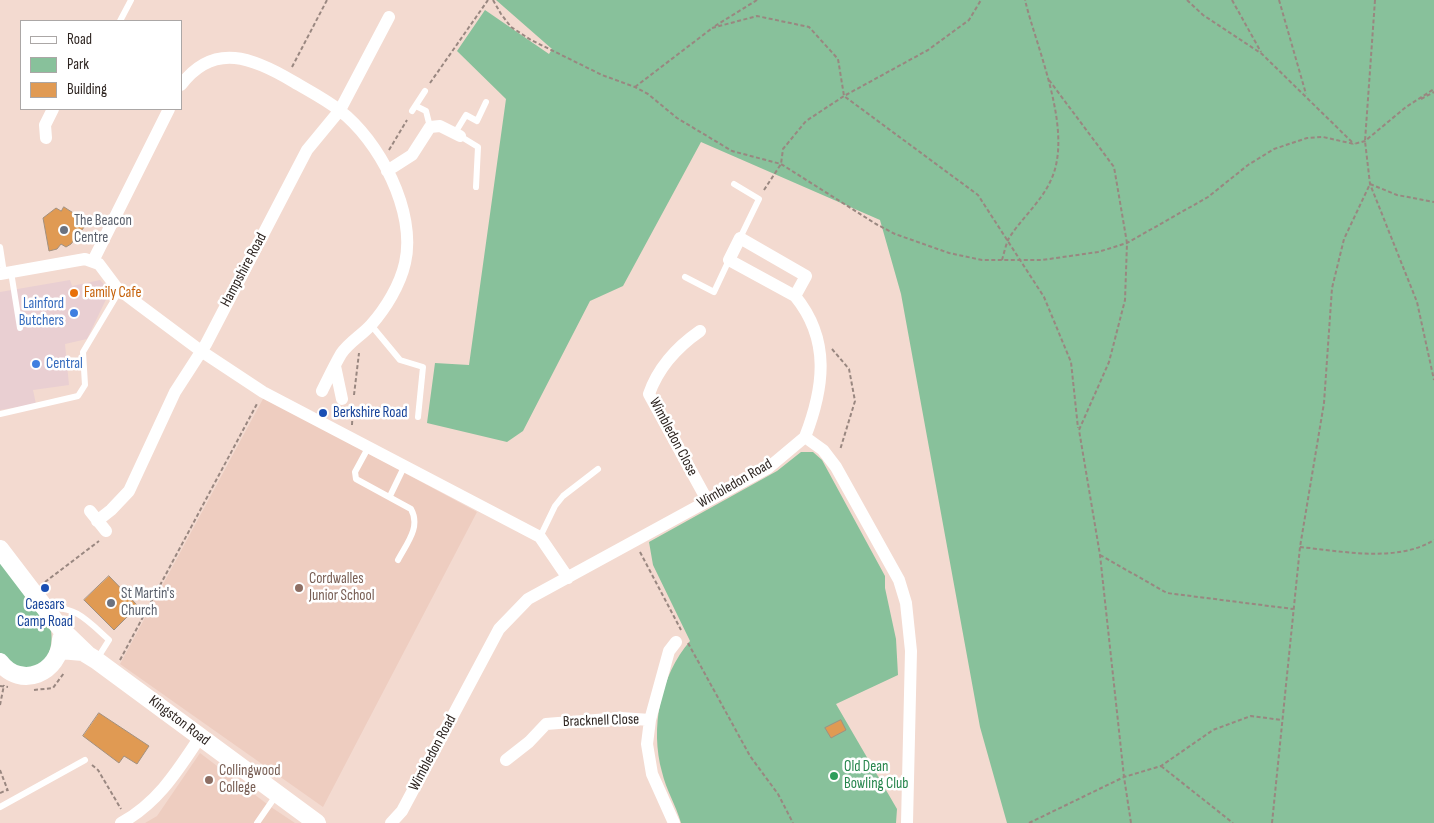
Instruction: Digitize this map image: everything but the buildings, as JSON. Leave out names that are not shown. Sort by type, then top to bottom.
[{"type":"street","name":"Hampshire Road","points":[[106,532],[93,516],[129,491],[175,392],[201,351],[307,150],[340,110],[389,17]]},
{"type":"street","points":[[182,84],[200,65],[219,58],[237,58],[267,66],[340,110],[354,124],[380,158],[400,196],[407,234],[405,262],[392,296],[372,325],[342,353],[322,391]]},
{"type":"street","points":[[46,138],[45,125],[52,110]]},
{"type":"street","points":[[93,261],[168,110]]},
{"type":"street","points":[[387,171],[412,155],[430,127],[440,126],[458,134]]},
{"type":"street","points":[[796,296],[806,276],[740,238],[729,260],[796,296],[819,340],[822,375],[814,412],[805,437],[823,450],[836,467],[899,580],[906,603],[911,651],[907,823]]},
{"type":"street","points":[[5,273],[85,259],[93,261],[104,269],[120,290],[201,351],[263,392],[540,537],[568,578]]},
{"type":"street","name":"Wimbledon Close","points":[[700,331],[685,341],[656,375],[649,394],[707,500]]},
{"type":"street","points":[[335,366],[342,399]]},
{"type":"street","name":"Wimbledon Road","points":[[391,823],[402,812],[499,630],[528,600],[768,468],[805,437]]},
{"type":"street","name":"Kingston Road","points":[[0,549],[61,629],[92,658]]},
{"type":"street","points":[[4,672],[38,674],[54,663],[60,650],[61,629]]},
{"type":"street","name":"Bracknell Close","points":[[674,823],[652,774],[647,744],[650,720],[669,652],[679,637]]},
{"type":"street","name":"Kingston Road","points":[[60,650],[83,652],[92,658],[317,823]]},
{"type":"street","name":"Bracknell Close","points":[[506,760],[529,742],[546,724],[621,718],[650,720]]},
{"type":"street","points":[[124,821],[140,813],[165,788],[200,737]]},
{"type":"lane","points":[[121,20],[131,0]]},
{"type":"lane","points":[[425,91],[414,109],[426,111],[430,127]]},
{"type":"lane","points":[[476,187],[478,146],[458,134],[466,115],[477,121],[486,102]]},
{"type":"lane","points":[[734,184],[759,199],[740,238]]},
{"type":"lane","points":[[0,248],[20,328]]},
{"type":"lane","points":[[685,277],[714,292],[729,260]]},
{"type":"lane","points":[[0,414],[35,408],[58,399],[78,396],[85,385],[83,352],[120,290]]},
{"type":"lane","points":[[372,325],[400,360],[423,367],[418,417]]},
{"type":"lane","points":[[368,448],[355,477],[411,509],[416,522],[415,528],[398,560]]},
{"type":"lane","points":[[390,496],[404,467]]},
{"type":"lane","points":[[540,537],[555,506],[564,496],[598,468]]},
{"type":"lane","points":[[47,610],[58,606],[66,607],[83,618],[109,640],[92,658]]},
{"type":"lane","points":[[0,807],[85,760]]},
{"type":"lane","points":[[258,823],[278,793]]},
{"type":"path","points":[[287,78],[327,0]]},
{"type":"path","points":[[425,91],[488,0]]},
{"type":"path","points":[[493,0],[511,26],[531,40],[602,75],[635,86],[648,94],[677,118],[732,151],[781,164],[895,234],[949,253],[982,260],[1042,260],[1098,252],[1127,242],[1208,197],[1248,165],[1274,149],[1307,138],[1323,137],[1354,144],[1364,142],[1406,107],[1434,90]]},
{"type":"path","points":[[635,86],[712,28],[757,0]]},
{"type":"path","points":[[759,199],[781,164],[784,149],[806,121],[844,96],[928,50],[969,20],[981,0]]},
{"type":"path","points":[[1002,260],[1008,240],[1049,184],[1055,172],[1058,151],[1055,108],[1049,80],[1025,0]]},
{"type":"path","points":[[1187,0],[1203,15],[1262,54],[1354,144]]},
{"type":"path","points":[[1232,0],[1262,54]]},
{"type":"path","points":[[1279,0],[1307,96]]},
{"type":"path","points":[[1375,0],[1364,142],[1370,184],[1417,302],[1434,380]]},
{"type":"path","points":[[712,28],[757,16],[809,27],[838,59],[844,96],[978,195],[1044,297],[1071,362],[1079,430],[1100,554],[1124,777],[1131,823]]},
{"type":"path","points":[[1049,80],[1114,167],[1127,242],[1123,309],[1109,362],[1079,430]]},
{"type":"path","points":[[380,158],[386,155],[414,109]]},
{"type":"path","points":[[1370,184],[1397,195],[1434,202]]},
{"type":"path","points":[[1272,823],[1300,547],[1324,403],[1332,288],[1344,239],[1370,184]]},
{"type":"path","points":[[352,428],[360,336]]},
{"type":"path","points":[[819,340],[834,351],[848,369],[855,401],[836,467]]},
{"type":"path","points":[[120,660],[263,392]]},
{"type":"path","points":[[33,591],[99,541],[106,532]]},
{"type":"path","points":[[1300,547],[1371,554],[1423,546],[1434,540]]},
{"type":"path","points":[[634,541],[679,637],[750,756],[778,794],[793,823]]},
{"type":"path","points":[[1100,554],[1166,593],[1293,610]]},
{"type":"path","points":[[31,690],[53,688],[68,668]]},
{"type":"path","points":[[0,686],[4,672]]},
{"type":"path","points":[[4,672],[14,688]]},
{"type":"path","points":[[0,705],[4,672]]},
{"type":"path","points":[[1029,823],[1124,777],[1161,766],[1213,730],[1251,716],[1282,720]]},
{"type":"path","points":[[85,760],[98,770],[124,821]]},
{"type":"path","points":[[1161,766],[1233,823]]},
{"type":"path","points":[[0,770],[7,790],[15,798]]},
{"type":"path","points":[[0,793],[7,790]]},
{"type":"shaded area","points":[[70,280],[72,286],[100,280],[110,291],[87,339],[65,344],[69,385],[33,390],[36,404],[0,410],[0,292]]},
{"type":"shaded area","name":"Cordwalles Junior School","points":[[264,397],[477,512],[323,807],[120,664]]},
{"type":"shaded area","name":"Collingwood College","points":[[200,753],[295,823],[145,823],[157,816]]},
{"type":"green space","points":[[496,0],[1434,0],[1434,823],[1007,823],[980,727],[901,294],[880,220],[701,142],[623,286],[590,301],[523,431],[507,442],[427,423],[435,363],[469,365],[506,99],[457,51],[485,10],[549,54],[552,49]]},
{"type":"green space","points":[[801,452],[813,452],[822,460],[885,576],[885,588],[896,639],[898,675],[836,704],[897,809],[896,823],[681,823],[662,772],[657,738],[660,703],[665,686],[671,670],[690,641],[653,565],[649,542],[777,471]]},
{"type":"green space","points":[[0,562],[51,631],[52,638],[49,653],[42,665],[36,668],[20,668],[0,655]]},
{"type":"place","name":"The Beacon Centre","points":[[64,230]]},
{"type":"place","name":"Family Cafe","points":[[74,293]]},
{"type":"place","name":"Lainford Butchers","points":[[74,313]]},
{"type":"place","name":"Central","points":[[36,364]]},
{"type":"place","name":"Berkshire Road","points":[[323,413]]},
{"type":"place","name":"Caesars Camp Road","points":[[45,588]]},
{"type":"place","name":"Cordwalles Junior School","points":[[299,588]]},
{"type":"place","name":"St Martin's Church","points":[[111,603]]},
{"type":"place","name":"Old Dean Bowling Club","points":[[834,776]]},
{"type":"place","name":"Collingwood College","points":[[209,780]]}]
